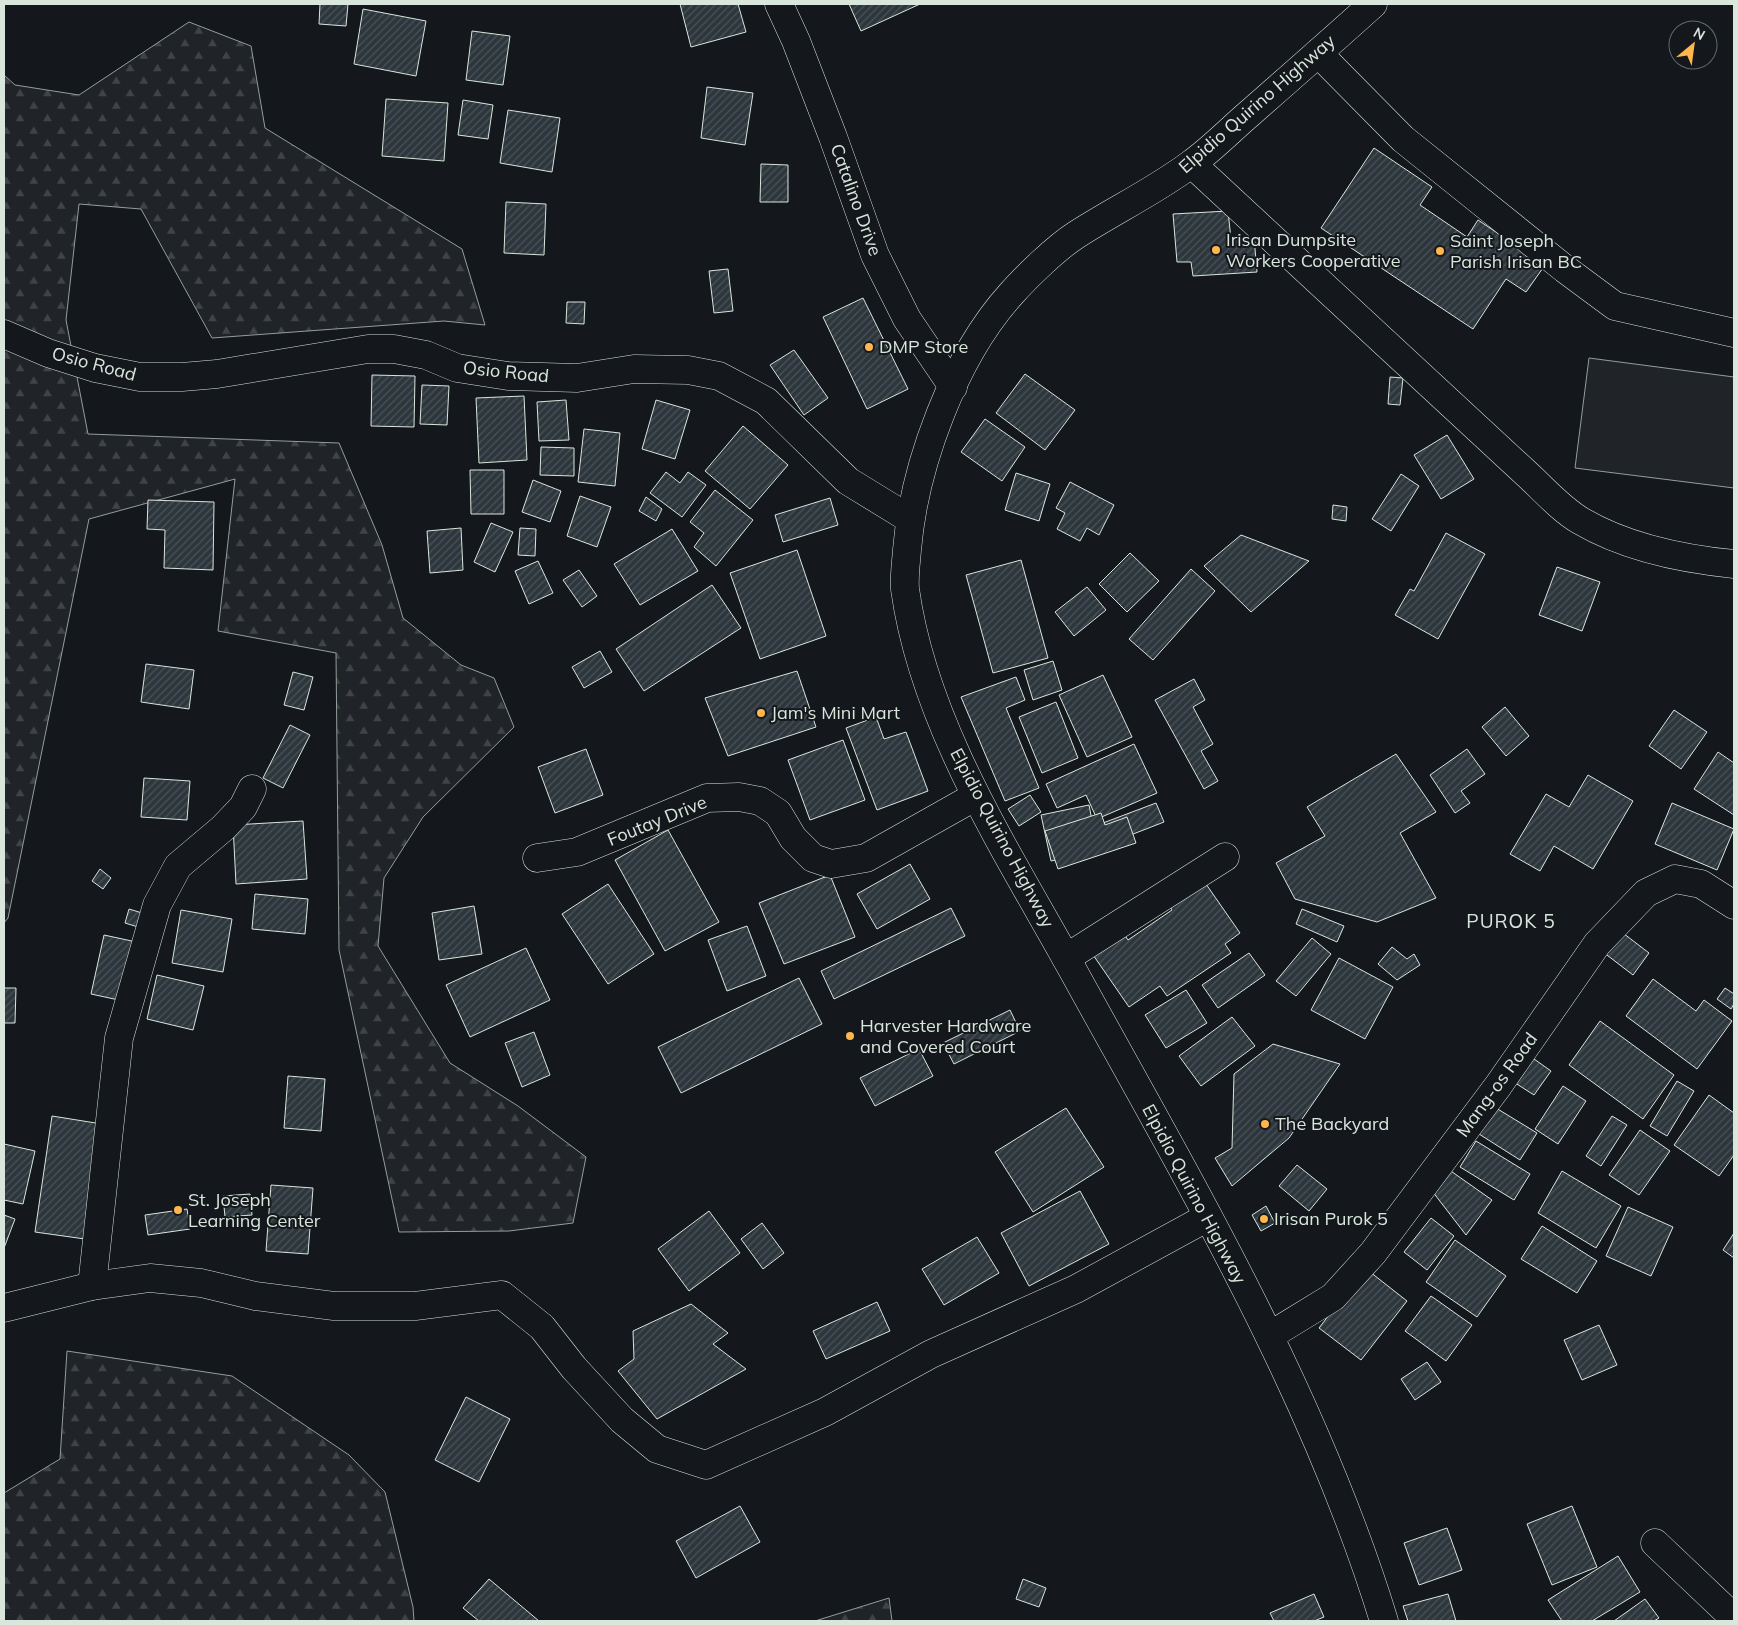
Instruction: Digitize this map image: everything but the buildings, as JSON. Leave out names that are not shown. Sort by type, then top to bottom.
[{"type":"main road","name":"Catalino Drive","points":[[779,4],[829,128],[874,255],[907,319],[953,386]]},
{"type":"main road","name":"Elpidio Quirino Highway","points":[[1372,4],[1192,164],[1070,239],[1018,288],[978,338],[953,386],[922,468],[910,519],[904,583],[917,651],[962,769],[1208,1217],[1271,1336],[1331,1472],[1372,1582],[1384,1621]]},
{"type":"main road","points":[[1318,53],[1404,139],[1565,269],[1615,306],[1734,333]]},
{"type":"main road","points":[[1192,164],[1528,476],[1580,520],[1632,543],[1691,560],[1734,564]]},
{"type":"main road","name":"Osio Road","points":[[4,334],[48,353],[95,368],[140,377],[182,377],[218,374],[368,349],[385,349],[426,355],[456,368],[508,376],[577,378],[634,369],[688,370],[719,376],[766,401],[848,481],[910,519]]},
{"type":"main road","points":[[92,1286],[119,1038],[157,905],[178,866],[223,828],[243,807],[252,789]]},
{"type":"main road","name":"Foutay Drive","points":[[537,858],[577,852],[707,798],[739,797],[760,801],[778,812],[793,838],[813,858],[831,864],[866,858],[976,796]]},
{"type":"main road","points":[[1066,958],[1225,857]]},
{"type":"main road","name":"Mang-os Road","points":[[1271,1336],[1333,1297],[1373,1253],[1498,1086],[1597,944],[1646,893],[1675,879],[1701,884],[1734,905]]},
{"type":"main road","points":[[4,1308],[92,1286],[150,1278],[201,1283],[255,1296],[334,1306],[415,1306],[502,1295],[542,1327],[574,1368],[622,1420],[657,1449],[706,1465],[825,1412],[931,1354],[1076,1289],[1208,1217]]},
{"type":"main road","points":[[1655,1543],[1734,1618]]},
{"type":"green space","points":[[189,22],[251,46],[265,128],[462,249],[485,325],[444,321],[212,338],[141,209],[79,204],[66,320],[88,434],[339,443],[382,545],[403,618],[461,665],[494,678],[514,727],[423,817],[384,878],[378,946],[450,1063],[518,1106],[586,1157],[573,1223],[509,1231],[399,1232],[339,950],[336,653],[218,631],[235,479],[89,519],[8,918],[4,923],[4,75],[15,85],[79,95]]},
{"type":"green space","points":[[1589,358],[1734,377],[1734,488],[1575,468]]},
{"type":"green space","points":[[67,1351],[232,1376],[349,1455],[385,1492],[413,1607],[414,1621],[4,1621],[4,1493],[60,1459]]},
{"type":"green space","points":[[889,1598],[892,1621],[815,1621]]},
{"type":"place","name":"Irisan Dumpsite Workers Cooperative","points":[[1216,250]]},
{"type":"place","name":"Saint Joseph Parish Irisan BC","points":[[1440,251]]},
{"type":"place","name":"DMP Store","points":[[869,347]]},
{"type":"place","name":"Jam's Mini Mart","points":[[761,713]]},
{"type":"place","name":"Harvester Hardware and Covered Court","points":[[850,1036]]},
{"type":"place","name":"The Backyard","points":[[1265,1124]]},
{"type":"place","name":"St. Joseph Learning Center","points":[[178,1210]]},
{"type":"place","name":"Irisan Purok 5","points":[[1264,1219]]},
{"type":"district","name":"PUROK 5","points":[[1511,921]]}]
